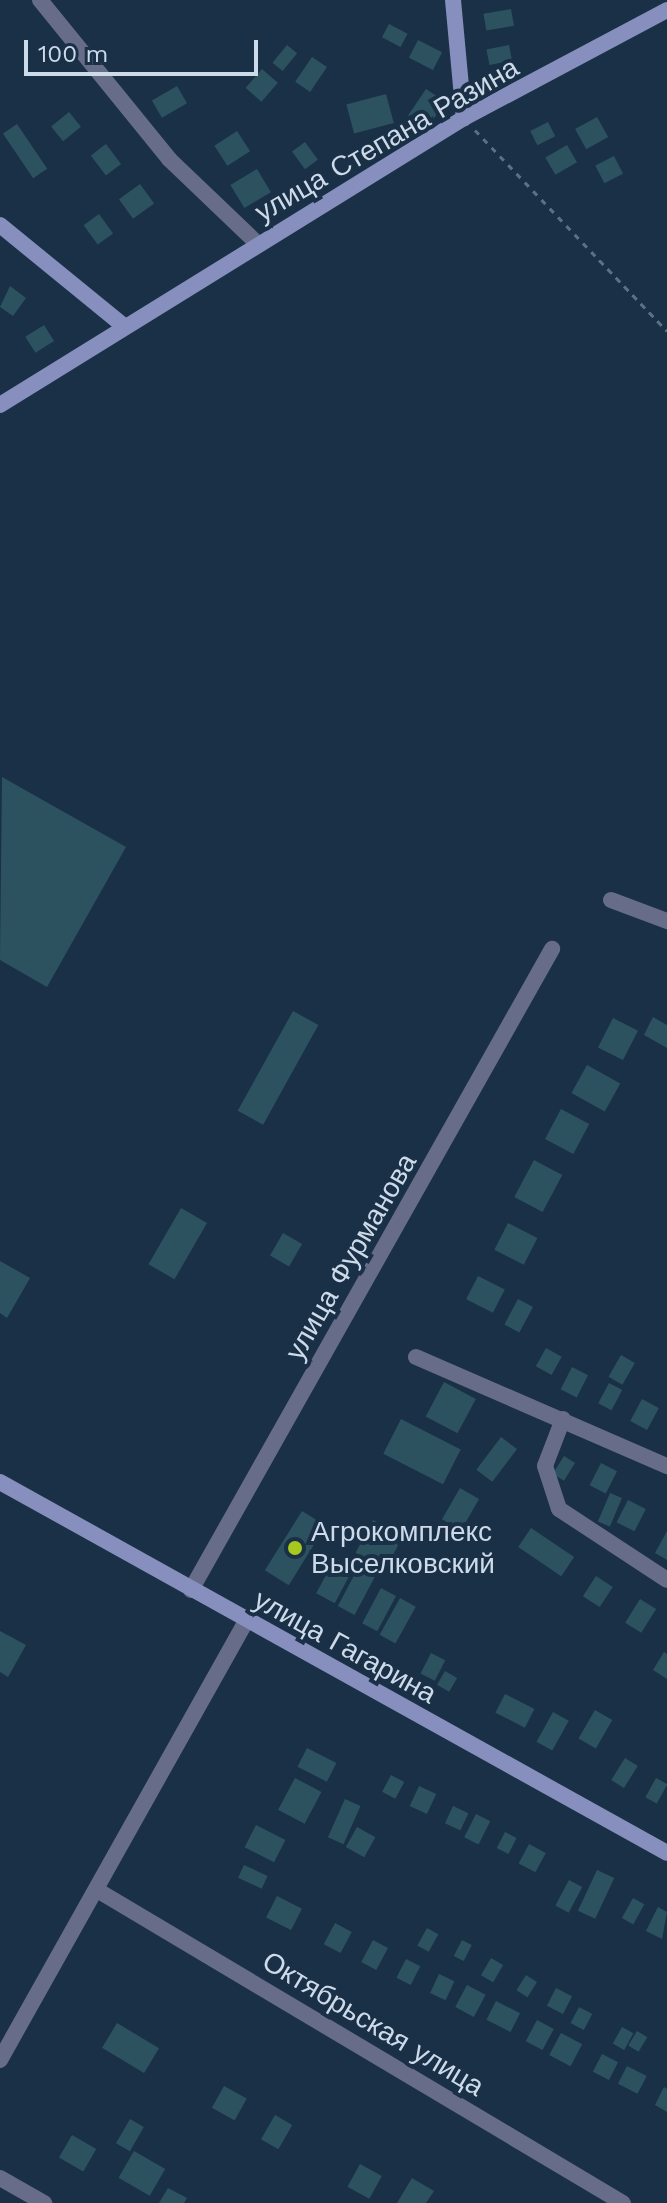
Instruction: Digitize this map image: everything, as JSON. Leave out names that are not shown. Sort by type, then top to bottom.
[{"type":"main road","points":[[453,0],[464,118]]},
{"type":"main road","name":"улица Степана Разина","points":[[0,405],[464,118],[667,10]]},
{"type":"main road","points":[[0,225],[125,327]]},
{"type":"main road","name":"улица Гагарина","points":[[0,1482],[245,1623],[667,1853]]},
{"type":"street","name":"улица Степана Разина","points":[[40,0],[169,159],[259,245]]},
{"type":"street","points":[[611,900],[667,921]]},
{"type":"street","name":"улица Фурманова","points":[[191,1590],[552,949]]},
{"type":"street","points":[[416,1357],[667,1466]]},
{"type":"street","points":[[563,1419],[545,1466],[559,1509],[667,1580]]},
{"type":"street","points":[[0,2060],[245,1623]]},
{"type":"street","name":"Октябрьская улица","points":[[97,1890],[623,2203]]},
{"type":"street","points":[[0,2178],[44,2203]]},
{"type":"path","points":[[464,118],[667,331]]},
{"type":"building","points":[[511,9],[514,26],[486,31],[483,14]]},
{"type":"building","points":[[389,24],[408,34],[400,47],[382,37]]},
{"type":"building","points":[[418,40],[442,52],[433,70],[409,58]]},
{"type":"building","points":[[287,45],[297,53],[283,71],[273,63]]},
{"type":"building","points":[[509,45],[512,61],[489,65],[486,49]]},
{"type":"building","points":[[312,57],[327,67],[310,92],[295,82]]},
{"type":"building","points":[[262,69],[278,83],[261,102],[246,88]]},
{"type":"building","points":[[177,86],[187,103],[162,118],[152,100]]},
{"type":"building","points":[[426,89],[445,102],[427,129],[408,116]]},
{"type":"building","points":[[386,94],[394,123],[354,134],[346,105]]},
{"type":"building","points":[[69,112],[81,127],[63,141],[51,126]]},
{"type":"building","points":[[597,117],[608,137],[586,149],[575,129]]},
{"type":"building","points":[[548,122],[555,136],[537,145],[530,131]]},
{"type":"building","points":[[17,124],[47,169],[33,178],[3,134]]},
{"type":"building","points":[[237,131],[250,151],[227,166],[214,146]]},
{"type":"building","points":[[305,142],[318,160],[305,169],[292,151]]},
{"type":"building","points":[[106,144],[121,164],[106,175],[91,155]]},
{"type":"building","points":[[567,145],[577,162],[555,175],[545,158]]},
{"type":"building","points":[[614,156],[623,174],[604,183],[595,166]]},
{"type":"building","points":[[257,169],[271,192],[244,208],[230,185]]},
{"type":"building","points":[[140,184],[154,203],[133,219],[119,199]]},
{"type":"building","points":[[99,214],[113,233],[98,245],[84,225]]},
{"type":"building","points":[[10,286],[26,298],[13,316],[0,307]]},
{"type":"building","points":[[44,325],[54,341],[35,353],[25,337]]},
{"type":"building","points":[[2,777],[126,847],[47,987],[0,960]]},
{"type":"building","points":[[293,1011],[318,1025],[263,1125],[238,1111]]},
{"type":"building","points":[[653,1017],[667,1025],[667,1048],[644,1035]]},
{"type":"building","points":[[613,1018],[638,1031],[623,1060],[598,1047]]},
{"type":"building","points":[[587,1065],[620,1083],[605,1111],[571,1093]]},
{"type":"building","points":[[561,1109],[589,1124],[573,1154],[545,1139]]},
{"type":"building","points":[[534,1160],[562,1175],[543,1212],[514,1197]]},
{"type":"building","points":[[181,1208],[207,1223],[174,1279],[148,1264]]},
{"type":"building","points":[[508,1223],[537,1238],[524,1265],[494,1250]]},
{"type":"building","points":[[283,1233],[302,1244],[289,1267],[270,1256]]},
{"type":"building","points":[[0,1261],[30,1278],[7,1318],[0,1313]]},
{"type":"building","points":[[478,1276],[505,1290],[493,1313],[466,1299]]},
{"type":"building","points":[[518,1299],[533,1307],[519,1333],[504,1325]]},
{"type":"building","points":[[546,1348],[562,1357],[552,1375],[536,1366]]},
{"type":"building","points":[[621,1355],[635,1363],[622,1385],[608,1377]]},
{"type":"building","points":[[572,1367],[588,1375],[577,1397],[561,1389]]},
{"type":"building","points":[[444,1382],[476,1399],[457,1433],[426,1416]]},
{"type":"building","points":[[609,1383],[622,1390],[611,1410],[598,1403]]},
{"type":"building","points":[[642,1399],[659,1408],[647,1430],[630,1421]]},
{"type":"building","points":[[401,1419],[461,1449],[443,1484],[383,1454]]},
{"type":"building","points":[[501,1437],[517,1449],[492,1482],[476,1470]]},
{"type":"building","points":[[564,1456],[575,1463],[564,1481],[553,1474]]},
{"type":"building","points":[[601,1463],[617,1471],[606,1493],[590,1485]]},
{"type":"building","points":[[460,1488],[479,1499],[461,1530],[442,1519]]},
{"type":"building","points":[[610,1493],[622,1498],[610,1527],[598,1522]]},
{"type":"building","points":[[628,1500],[646,1509],[634,1531],[617,1522]]},
{"type":"building","name":"Агрокомплекс Выселковский","points":[[302,1511],[326,1526],[289,1585],[265,1570]]},
{"type":"building","points":[[373,1520],[403,1536],[386,1569],[356,1553]]},
{"type":"building","points":[[531,1528],[574,1557],[561,1576],[518,1547]]},
{"type":"building","points":[[667,1531],[667,1560],[655,1553]]},
{"type":"building","points":[[335,1558],[354,1568],[335,1603],[316,1593]]},
{"type":"building","points":[[358,1568],[375,1577],[355,1615],[338,1606]]},
{"type":"building","points":[[596,1576],[613,1587],[600,1607],[583,1596]]},
{"type":"building","points":[[381,1588],[396,1596],[377,1631],[362,1623]]},
{"type":"building","points":[[400,1598],[416,1607],[395,1643],[380,1635]]},
{"type":"building","points":[[640,1599],[656,1609],[641,1633],[625,1623]]},
{"type":"building","points":[[0,1631],[26,1645],[8,1677],[0,1672]]},
{"type":"building","points":[[664,1652],[667,1654],[667,1679],[653,1670]]},
{"type":"building","points":[[431,1653],[445,1660],[435,1681],[421,1673]]},
{"type":"building","points":[[445,1671],[457,1678],[449,1692],[437,1685]]},
{"type":"building","points":[[505,1694],[534,1709],[525,1728],[495,1713]]},
{"type":"building","points":[[595,1710],[612,1720],[596,1749],[578,1739]]},
{"type":"building","points":[[553,1712],[569,1721],[552,1750],[537,1742]]},
{"type":"building","points":[[307,1748],[336,1763],[327,1782],[297,1767]]},
{"type":"building","points":[[625,1758],[638,1766],[624,1788],[611,1780]]},
{"type":"building","points":[[391,1775],[404,1782],[395,1799],[382,1792]]},
{"type":"building","points":[[295,1778],[321,1792],[305,1824],[278,1810]]},
{"type":"building","points":[[656,1778],[667,1784],[657,1804],[645,1797]]},
{"type":"building","points":[[419,1786],[436,1794],[427,1814],[410,1806]]},
{"type":"building","points":[[345,1799],[361,1806],[343,1844],[328,1837]]},
{"type":"building","points":[[453,1806],[468,1813],[460,1830],[445,1823]]},
{"type":"building","points":[[476,1814],[490,1821],[478,1844],[464,1837]]},
{"type":"building","points":[[256,1825],[285,1840],[274,1862],[245,1847]]},
{"type":"building","points":[[357,1827],[375,1837],[364,1857],[346,1847]]},
{"type":"building","points":[[505,1832],[517,1838],[508,1854],[497,1848]]},
{"type":"building","points":[[529,1844],[546,1853],[535,1872],[519,1863]]},
{"type":"building","points":[[244,1865],[268,1876],[262,1889],[238,1878]]},
{"type":"building","points":[[597,1870],[614,1878],[595,1919],[578,1911]]},
{"type":"building","points":[[569,1880],[582,1887],[569,1913],[555,1906]]},
{"type":"building","points":[[277,1896],[302,1909],[291,1930],[266,1917]]},
{"type":"building","points":[[633,1898],[644,1904],[633,1924],[622,1918]]},
{"type":"building","points":[[658,1907],[667,1912],[662,1939],[646,1931]]},
{"type":"building","points":[[335,1923],[352,1932],[341,1953],[324,1944]]},
{"type":"building","points":[[427,1928],[438,1934],[429,1952],[417,1945]]},
{"type":"building","points":[[373,1940],[388,1948],[376,1970],[361,1962]]},
{"type":"building","points":[[462,1940],[472,1945],[464,1961],[454,1956]]},
{"type":"building","points":[[491,1958],[503,1965],[493,1982],[481,1975]]},
{"type":"building","points":[[406,1959],[420,1966],[411,1985],[396,1978]]},
{"type":"building","points":[[439,1974],[454,1981],[446,2000],[430,1993]]},
{"type":"building","points":[[526,1975],[537,1982],[527,1997],[516,1990]]},
{"type":"building","points":[[467,1985],[486,1995],[474,2017],[455,2007]]},
{"type":"building","points":[[556,1988],[572,1996],[563,2014],[547,2006]]},
{"type":"building","points":[[496,2001],[520,2013],[511,2032],[486,2020]]},
{"type":"building","points":[[579,2007],[592,2014],[584,2030],[571,2023]]},
{"type":"building","points":[[537,2020],[554,2029],[543,2050],[526,2041]]},
{"type":"building","points":[[117,2023],[159,2048],[144,2073],[102,2048]]},
{"type":"building","points":[[622,2027],[633,2033],[624,2050],[613,2044]]},
{"type":"building","points":[[637,2031],[647,2037],[639,2052],[628,2046]]},
{"type":"building","points":[[561,2033],[582,2044],[570,2066],[549,2055]]},
{"type":"building","points":[[602,2054],[618,2062],[609,2080],[593,2072]]},
{"type":"building","points":[[627,2066],[647,2076],[638,2094],[618,2084]]},
{"type":"building","points":[[224,2086],[247,2099],[235,2120],[212,2108]]},
{"type":"building","points":[[664,2087],[667,2089],[667,2112],[655,2105]]},
{"type":"building","points":[[275,2115],[292,2125],[278,2149],[261,2139]]},
{"type":"building","points":[[130,2119],[144,2127],[130,2151],[116,2143]]},
{"type":"building","points":[[72,2135],[96,2149],[83,2172],[59,2158]]},
{"type":"building","points":[[134,2151],[165,2169],[150,2196],[118,2178]]},
{"type":"building","points":[[360,2164],[382,2176],[369,2199],[347,2187]]},
{"type":"building","points":[[412,2178],[434,2191],[426,2203],[397,2203]]},
{"type":"building","points":[[168,2188],[187,2198],[184,2203],[159,2203]]},
{"type":"place","name":"Агрокомплекс Выселковский","points":[[295,1548]]}]
